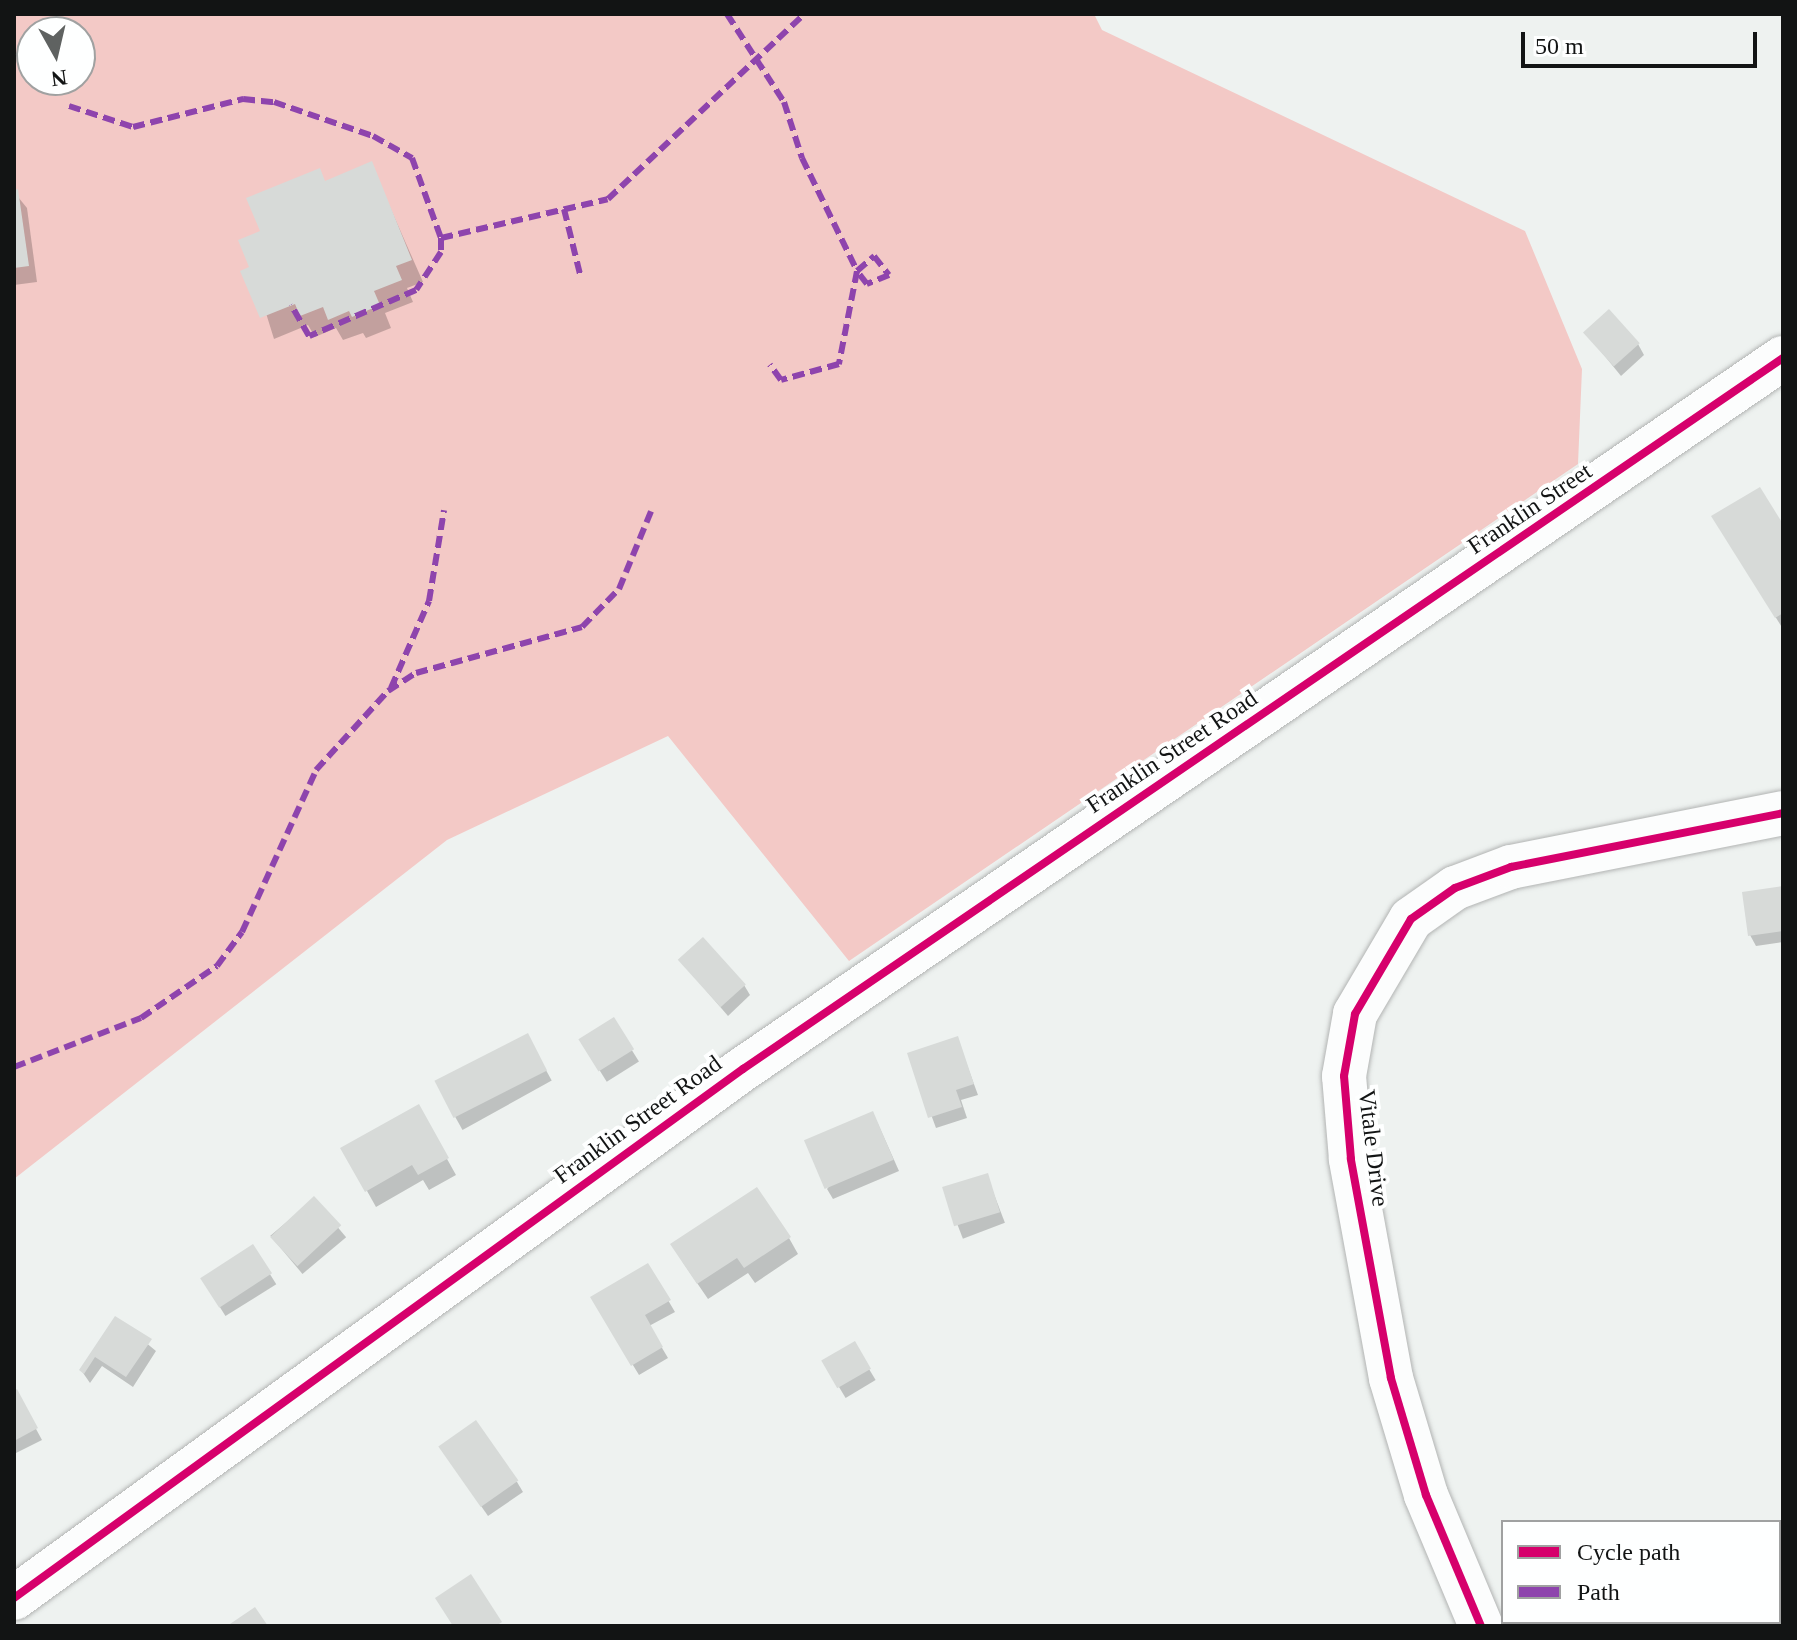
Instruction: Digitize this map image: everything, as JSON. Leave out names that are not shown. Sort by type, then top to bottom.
[{"type":"street","name":"Franklin Street","points":[[1297,692],[1783,358]]},
{"type":"street","name":"Franklin Street Road","points":[[14,1598],[743,1069],[1297,692]]},
{"type":"street","name":"Vitale Drive","points":[[1481,1626],[1426,1495],[1391,1378],[1351,1159],[1344,1076],[1355,1014],[1411,919],[1455,888],[1511,867],[1783,813]]},
{"type":"shaded area","points":[[14,14],[1094,14],[1102,30],[1525,231],[1582,369],[1578,464],[849,961],[668,736],[447,840],[14,1179]]},
{"type":"building","points":[[372,161],[412,260],[396,266],[402,280],[374,291],[380,305],[352,317],[349,311],[328,320],[323,307],[300,316],[295,304],[260,318],[240,271],[249,267],[238,240],[260,231],[246,198],[320,168],[325,181]]},
{"type":"building","points":[[18,189],[29,266],[14,268],[14,190]]},
{"type":"building","points":[[1609,309],[1640,343],[1614,367],[1583,332]]},
{"type":"building","points":[[1760,487],[1783,524],[1783,613],[1775,618],[1711,516]]},
{"type":"building","points":[[1783,886],[1783,931],[1748,936],[1742,892]]},
{"type":"building","points":[[703,937],[746,985],[721,1007],[678,960]]},
{"type":"building","points":[[614,1017],[634,1049],[599,1071],[578,1039]]},
{"type":"building","points":[[528,1033],[547,1070],[454,1118],[434,1081]]},
{"type":"building","points":[[958,1036],[974,1084],[956,1090],[962,1107],[928,1118],[907,1053]]},
{"type":"building","points":[[419,1104],[449,1158],[418,1175],[412,1165],[365,1192],[340,1148]]},
{"type":"building","points":[[873,1111],[894,1160],[825,1189],[804,1140]]},
{"type":"building","points":[[988,1173],[1000,1212],[954,1226],[942,1187]]},
{"type":"building","points":[[757,1187],[791,1237],[744,1268],[737,1258],[697,1284],[670,1244]]},
{"type":"building","points":[[314,1196],[341,1225],[297,1266],[270,1237]]},
{"type":"building","points":[[253,1244],[272,1273],[219,1308],[200,1278]]},
{"type":"building","points":[[648,1263],[671,1300],[645,1315],[663,1347],[631,1366],[590,1297]]},
{"type":"building","points":[[115,1316],[152,1339],[126,1377],[95,1357],[84,1374],[79,1370]]},
{"type":"building","points":[[855,1341],[871,1369],[837,1388],[821,1360]]},
{"type":"building","points":[[17,1389],[38,1428],[14,1441],[14,1391]]},
{"type":"building","points":[[476,1420],[518,1481],[481,1507],[438,1446]]},
{"type":"building","points":[[471,1574],[502,1622],[496,1626],[453,1626],[435,1598]]},
{"type":"building","points":[[255,1607],[268,1626],[227,1626]]},
{"type":"marked path","points":[[727,14],[784,102],[802,158],[857,271],[839,364],[781,380],[770,365]]},
{"type":"marked path","points":[[441,238],[608,199],[804,14]]},
{"type":"marked path","points":[[69,106],[133,127],[243,99],[274,102],[373,136],[412,158],[441,238],[441,252],[416,290],[309,336],[291,305]]},
{"type":"marked path","points":[[564,209],[581,278]]},
{"type":"marked path","points":[[874,256],[889,275],[867,284],[857,271],[874,256]]},
{"type":"marked path","points":[[14,1067],[141,1018],[217,966],[242,932],[316,770],[388,691],[416,673],[582,627],[619,589],[652,509]]},
{"type":"marked path","points":[[391,688],[429,601],[444,510]]},
{"type":"cycle path","points":[[14,1598],[743,1069],[1783,358]]},
{"type":"cycle path","points":[[1481,1626],[1426,1495],[1391,1378],[1351,1159],[1344,1076],[1355,1014],[1411,919],[1455,888],[1511,867],[1783,813]]}]
